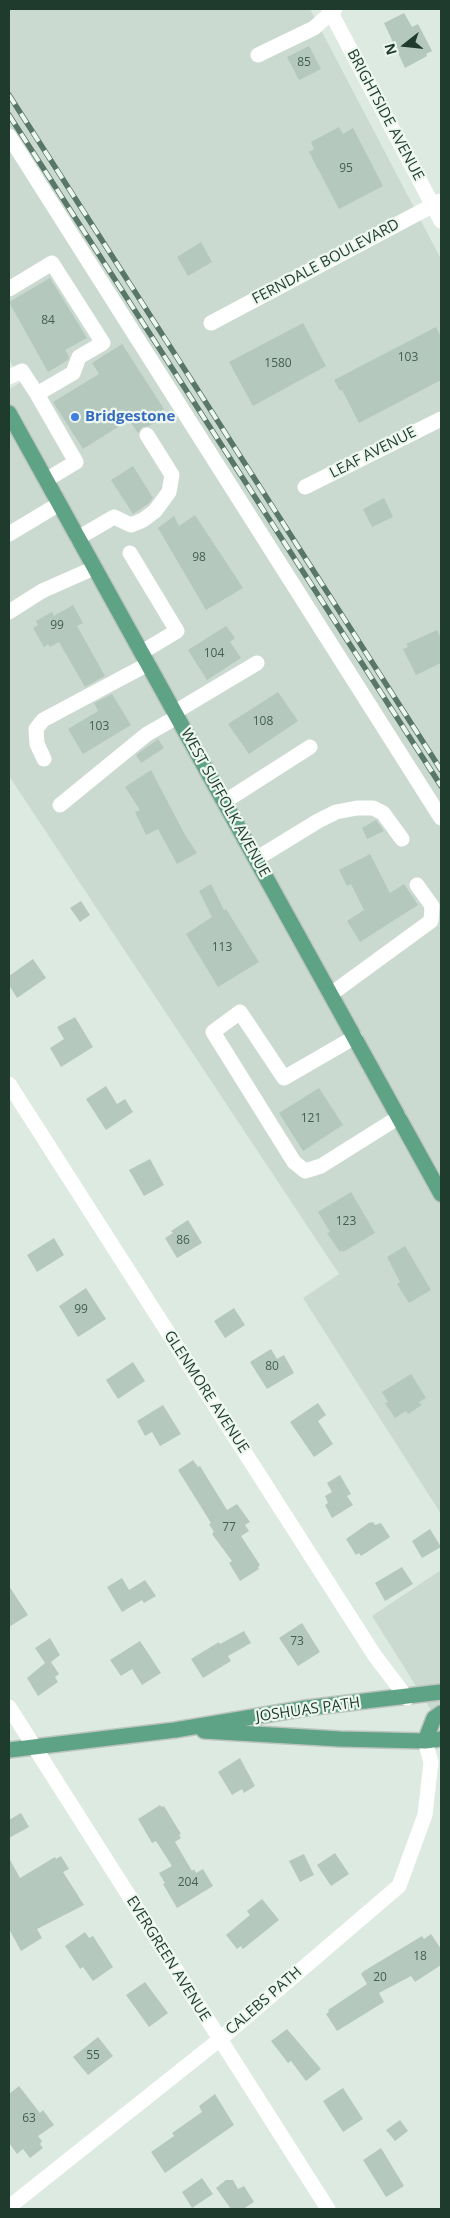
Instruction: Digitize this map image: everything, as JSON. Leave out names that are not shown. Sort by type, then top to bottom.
[{"type":"main road","name":"WEST SUFFOLK AVENUE","points":[[9,413],[441,1194]]},
{"type":"main road","name":"JOSHUAS PATH","points":[[9,1750],[175,1730],[306,1708],[407,1698],[441,1692]]},
{"type":"main road","points":[[425,1741],[434,1718],[441,1713]]},
{"type":"main road","name":"JOSHUAS PATH","points":[[175,1730],[340,1739],[425,1741],[441,1738]]},
{"type":"street","points":[[258,56],[314,28],[332,10]]},
{"type":"street","name":"BRIGHTSIDE AVENUE","points":[[332,10],[437,203],[441,221]]},
{"type":"street","points":[[9,136],[441,818]]},
{"type":"street","name":"FERNDALE BOULEVARD","points":[[211,323],[437,203]]},
{"type":"street","points":[[9,289],[52,263],[103,343],[79,357],[73,373],[37,394]]},
{"type":"street","points":[[9,377],[22,371],[76,462],[46,480]]},
{"type":"street","name":"LEAF AVENUE","points":[[305,487],[441,419]]},
{"type":"street","points":[[78,538],[114,517],[132,525],[143,520],[155,511],[169,492],[172,475],[147,435]]},
{"type":"street","points":[[9,534],[59,504]]},
{"type":"street","points":[[44,759],[37,744],[36,729],[43,720],[145,658],[177,632],[130,553]]},
{"type":"street","points":[[9,612],[42,592],[94,568]]},
{"type":"street","points":[[60,805],[147,734],[257,663]]},
{"type":"street","points":[[224,802],[310,747]]},
{"type":"street","points":[[256,859],[318,821],[336,812],[358,808],[373,808],[383,813],[402,839]]},
{"type":"street","points":[[331,994],[431,920],[432,906],[418,885]]},
{"type":"street","points":[[355,1037],[284,1078],[240,1012],[214,1032],[294,1162],[305,1171],[321,1166],[399,1117]]},
{"type":"street","name":"GLENMORE AVENUE","points":[[9,1084],[375,1656],[407,1698]]},
{"type":"street","name":"EVERGREEN AVENUE","points":[[9,1708],[328,2209]]},
{"type":"street","name":"CALEBS PATH","points":[[9,2206],[219,2040],[399,1886],[426,1815],[431,1762],[425,1741]]},
{"type":"shaded area","points":[[9,9],[310,9],[441,259],[441,1514],[303,1298],[339,1274],[9,776],[9,389],[21,382],[9,359]]},
{"type":"shaded area","points":[[441,1570],[441,1726],[372,1616]]},
{"type":"building","points":[[404,13],[412,27],[418,24],[432,51],[426,54],[427,56],[405,68],[384,23]]},
{"type":"building","points":[[309,46],[321,69],[299,80],[287,57]]},
{"type":"building","points":[[339,127],[343,134],[353,128],[383,186],[339,209],[309,152],[314,149],[311,142]]},
{"type":"building","points":[[201,242],[212,262],[188,276],[177,257]]},
{"type":"building","points":[[50,278],[87,338],[65,350],[69,357],[68,360],[48,372],[9,302]]},
{"type":"building","points":[[303,323],[326,366],[253,406],[229,362]]},
{"type":"building","points":[[436,327],[441,337],[441,380],[359,423],[342,390],[340,391],[334,380]]},
{"type":"building","points":[[122,344],[164,409],[161,411],[164,416],[149,426],[142,427],[138,433],[129,420],[83,449],[53,402],[99,374],[92,363]]},
{"type":"building","points":[[133,466],[153,498],[148,504],[133,514],[111,480]]},
{"type":"building","points":[[384,498],[393,517],[372,527],[363,509]]},
{"type":"building","points":[[195,515],[243,588],[206,610],[158,528],[174,516],[179,526]]},
{"type":"building","points":[[73,605],[83,623],[77,626],[105,676],[85,687],[59,642],[50,647],[48,644],[44,647],[33,628],[38,625],[36,621],[52,612],[54,616]]},
{"type":"building","points":[[226,626],[235,638],[230,642],[241,658],[207,680],[188,650]]},
{"type":"building","points":[[437,630],[441,638],[441,663],[416,675],[403,649],[408,647],[406,644]]},
{"type":"building","points":[[278,692],[298,721],[249,754],[228,724]]},
{"type":"building","points":[[112,694],[131,725],[83,754],[68,729],[98,711],[94,703]]},
{"type":"building","points":[[158,739],[164,748],[141,763],[136,755]]},
{"type":"building","points":[[151,770],[185,835],[197,853],[177,864],[158,829],[146,835],[135,812],[140,810],[125,787]]},
{"type":"building","points":[[376,820],[384,831],[367,839],[362,828]]},
{"type":"building","points":[[370,854],[390,893],[404,884],[418,905],[360,942],[347,921],[364,910],[351,884],[347,886],[339,870]]},
{"type":"building","points":[[211,884],[224,910],[226,909],[259,962],[218,987],[186,934],[212,917],[199,891]]},
{"type":"building","points":[[81,901],[90,915],[80,922],[70,908]]},
{"type":"building","points":[[33,959],[46,978],[17,998],[9,985],[9,976]]},
{"type":"building","points":[[75,1017],[93,1047],[61,1067],[50,1048],[64,1039],[57,1027]]},
{"type":"building","points":[[106,1086],[117,1104],[125,1099],[133,1112],[106,1130],[86,1099]]},
{"type":"building","points":[[319,1088],[343,1125],[303,1151],[279,1113]]},
{"type":"building","points":[[150,1159],[164,1185],[144,1196],[129,1170]]},
{"type":"building","points":[[351,1192],[375,1233],[340,1252],[327,1233],[330,1232],[318,1212]]},
{"type":"building","points":[[188,1220],[202,1243],[177,1258],[165,1238],[173,1233],[171,1231]]},
{"type":"building","points":[[54,1238],[64,1255],[37,1272],[27,1255]]},
{"type":"building","points":[[405,1246],[431,1290],[409,1303],[397,1284],[400,1282],[387,1257]]},
{"type":"building","points":[[86,1288],[106,1319],[78,1337],[59,1306]]},
{"type":"building","points":[[234,1308],[245,1325],[225,1338],[214,1321]]},
{"type":"building","points":[[271,1349],[277,1359],[284,1355],[294,1373],[267,1389],[250,1362]]},
{"type":"building","points":[[133,1362],[145,1381],[118,1399],[106,1380]]},
{"type":"building","points":[[411,1374],[426,1398],[419,1402],[422,1405],[408,1414],[406,1411],[395,1418],[385,1403],[388,1402],[382,1392]]},
{"type":"building","points":[[318,1403],[326,1415],[318,1421],[333,1444],[314,1457],[290,1422]]},
{"type":"building","points":[[163,1405],[181,1434],[160,1446],[152,1432],[145,1436],[137,1421]]},
{"type":"building","points":[[193,1460],[198,1467],[200,1466],[227,1510],[237,1504],[250,1522],[245,1525],[249,1531],[241,1536],[260,1565],[259,1569],[240,1581],[229,1563],[232,1561],[212,1534],[214,1532],[209,1524],[211,1523],[178,1470]]},
{"type":"building","points":[[340,1475],[351,1494],[347,1496],[353,1505],[332,1518],[325,1505],[328,1503],[325,1496],[332,1492],[327,1483]]},
{"type":"building","points":[[370,1522],[373,1522],[375,1525],[381,1523],[390,1537],[361,1556],[359,1553],[356,1555],[346,1539]]},
{"type":"building","points":[[430,1529],[441,1547],[422,1558],[412,1541]]},
{"type":"building","points":[[402,1567],[413,1584],[385,1601],[375,1583]]},
{"type":"building","points":[[122,1578],[129,1590],[145,1580],[156,1596],[144,1603],[142,1600],[122,1612],[107,1587]]},
{"type":"building","points":[[9,1586],[28,1615],[9,1627]]},
{"type":"building","points":[[302,1623],[320,1652],[298,1666],[279,1638]]},
{"type":"building","points":[[244,1631],[251,1643],[228,1656],[231,1661],[203,1678],[191,1659],[219,1642],[220,1644]]},
{"type":"building","points":[[50,1638],[60,1655],[51,1662],[59,1674],[55,1677],[58,1682],[38,1696],[27,1678],[45,1663],[35,1648]]},
{"type":"building","points":[[140,1641],[161,1673],[142,1685],[132,1669],[121,1676],[110,1660]]},
{"type":"building","points":[[240,1758],[255,1786],[244,1793],[242,1789],[232,1795],[218,1772]]},
{"type":"building","points":[[160,1805],[164,1806],[181,1834],[179,1835],[181,1838],[175,1842],[192,1871],[194,1869],[196,1873],[203,1869],[213,1886],[177,1908],[159,1873],[172,1866],[156,1841],[152,1843],[138,1819]]},
{"type":"building","points":[[21,1813],[29,1827],[9,1838],[9,1820]]},
{"type":"building","points":[[335,1853],[349,1874],[331,1886],[317,1865]]},
{"type":"building","points":[[304,1854],[314,1875],[300,1882],[289,1861]]},
{"type":"building","points":[[61,1856],[69,1869],[63,1872],[84,1905],[37,1929],[42,1938],[21,1951],[9,1929],[9,1858],[20,1878],[55,1857],[56,1859]]},
{"type":"building","points":[[262,1899],[279,1920],[243,1949],[241,1946],[237,1949],[226,1935],[250,1915],[247,1911]]},
{"type":"building","points":[[85,1932],[89,1938],[93,1936],[113,1967],[93,1981],[83,1967],[80,1969],[65,1946]]},
{"type":"building","points":[[431,1934],[441,1949],[441,1965],[415,1982],[411,1976],[379,1993],[384,2002],[337,2031],[326,2014],[329,2012],[328,2010],[367,1984],[361,1974],[422,1936],[424,1939]]},
{"type":"building","points":[[145,1982],[168,2013],[149,2027],[126,1995]]},
{"type":"building","points":[[287,2029],[321,2069],[306,2081],[291,2061],[288,2063],[271,2041]]},
{"type":"building","points":[[98,2037],[113,2056],[88,2075],[73,2057]]},
{"type":"building","points":[[19,2086],[40,2113],[43,2110],[54,2125],[38,2136],[42,2141],[40,2144],[43,2148],[30,2158],[23,2149],[17,2154],[9,2143],[9,2094]]},
{"type":"building","points":[[343,2088],[363,2119],[343,2132],[323,2101]]},
{"type":"building","points":[[215,2094],[234,2125],[165,2173],[151,2152],[174,2136],[172,2133],[202,2112],[199,2106]]},
{"type":"building","points":[[400,2120],[408,2131],[395,2141],[386,2130]]},
{"type":"building","points":[[381,2148],[404,2186],[386,2197],[363,2160]]},
{"type":"building","points":[[202,2178],[213,2194],[192,2208],[182,2192]]},
{"type":"building","points":[[226,2180],[233,2180],[238,2189],[244,2186],[254,2202],[243,2209],[231,2209],[216,2188]]},
{"type":"railway","points":[[9,95],[441,770]]},
{"type":"railway","points":[[9,115],[441,786]]},
{"type":"place","name":"Bridgestone","points":[[75,417]]}]
